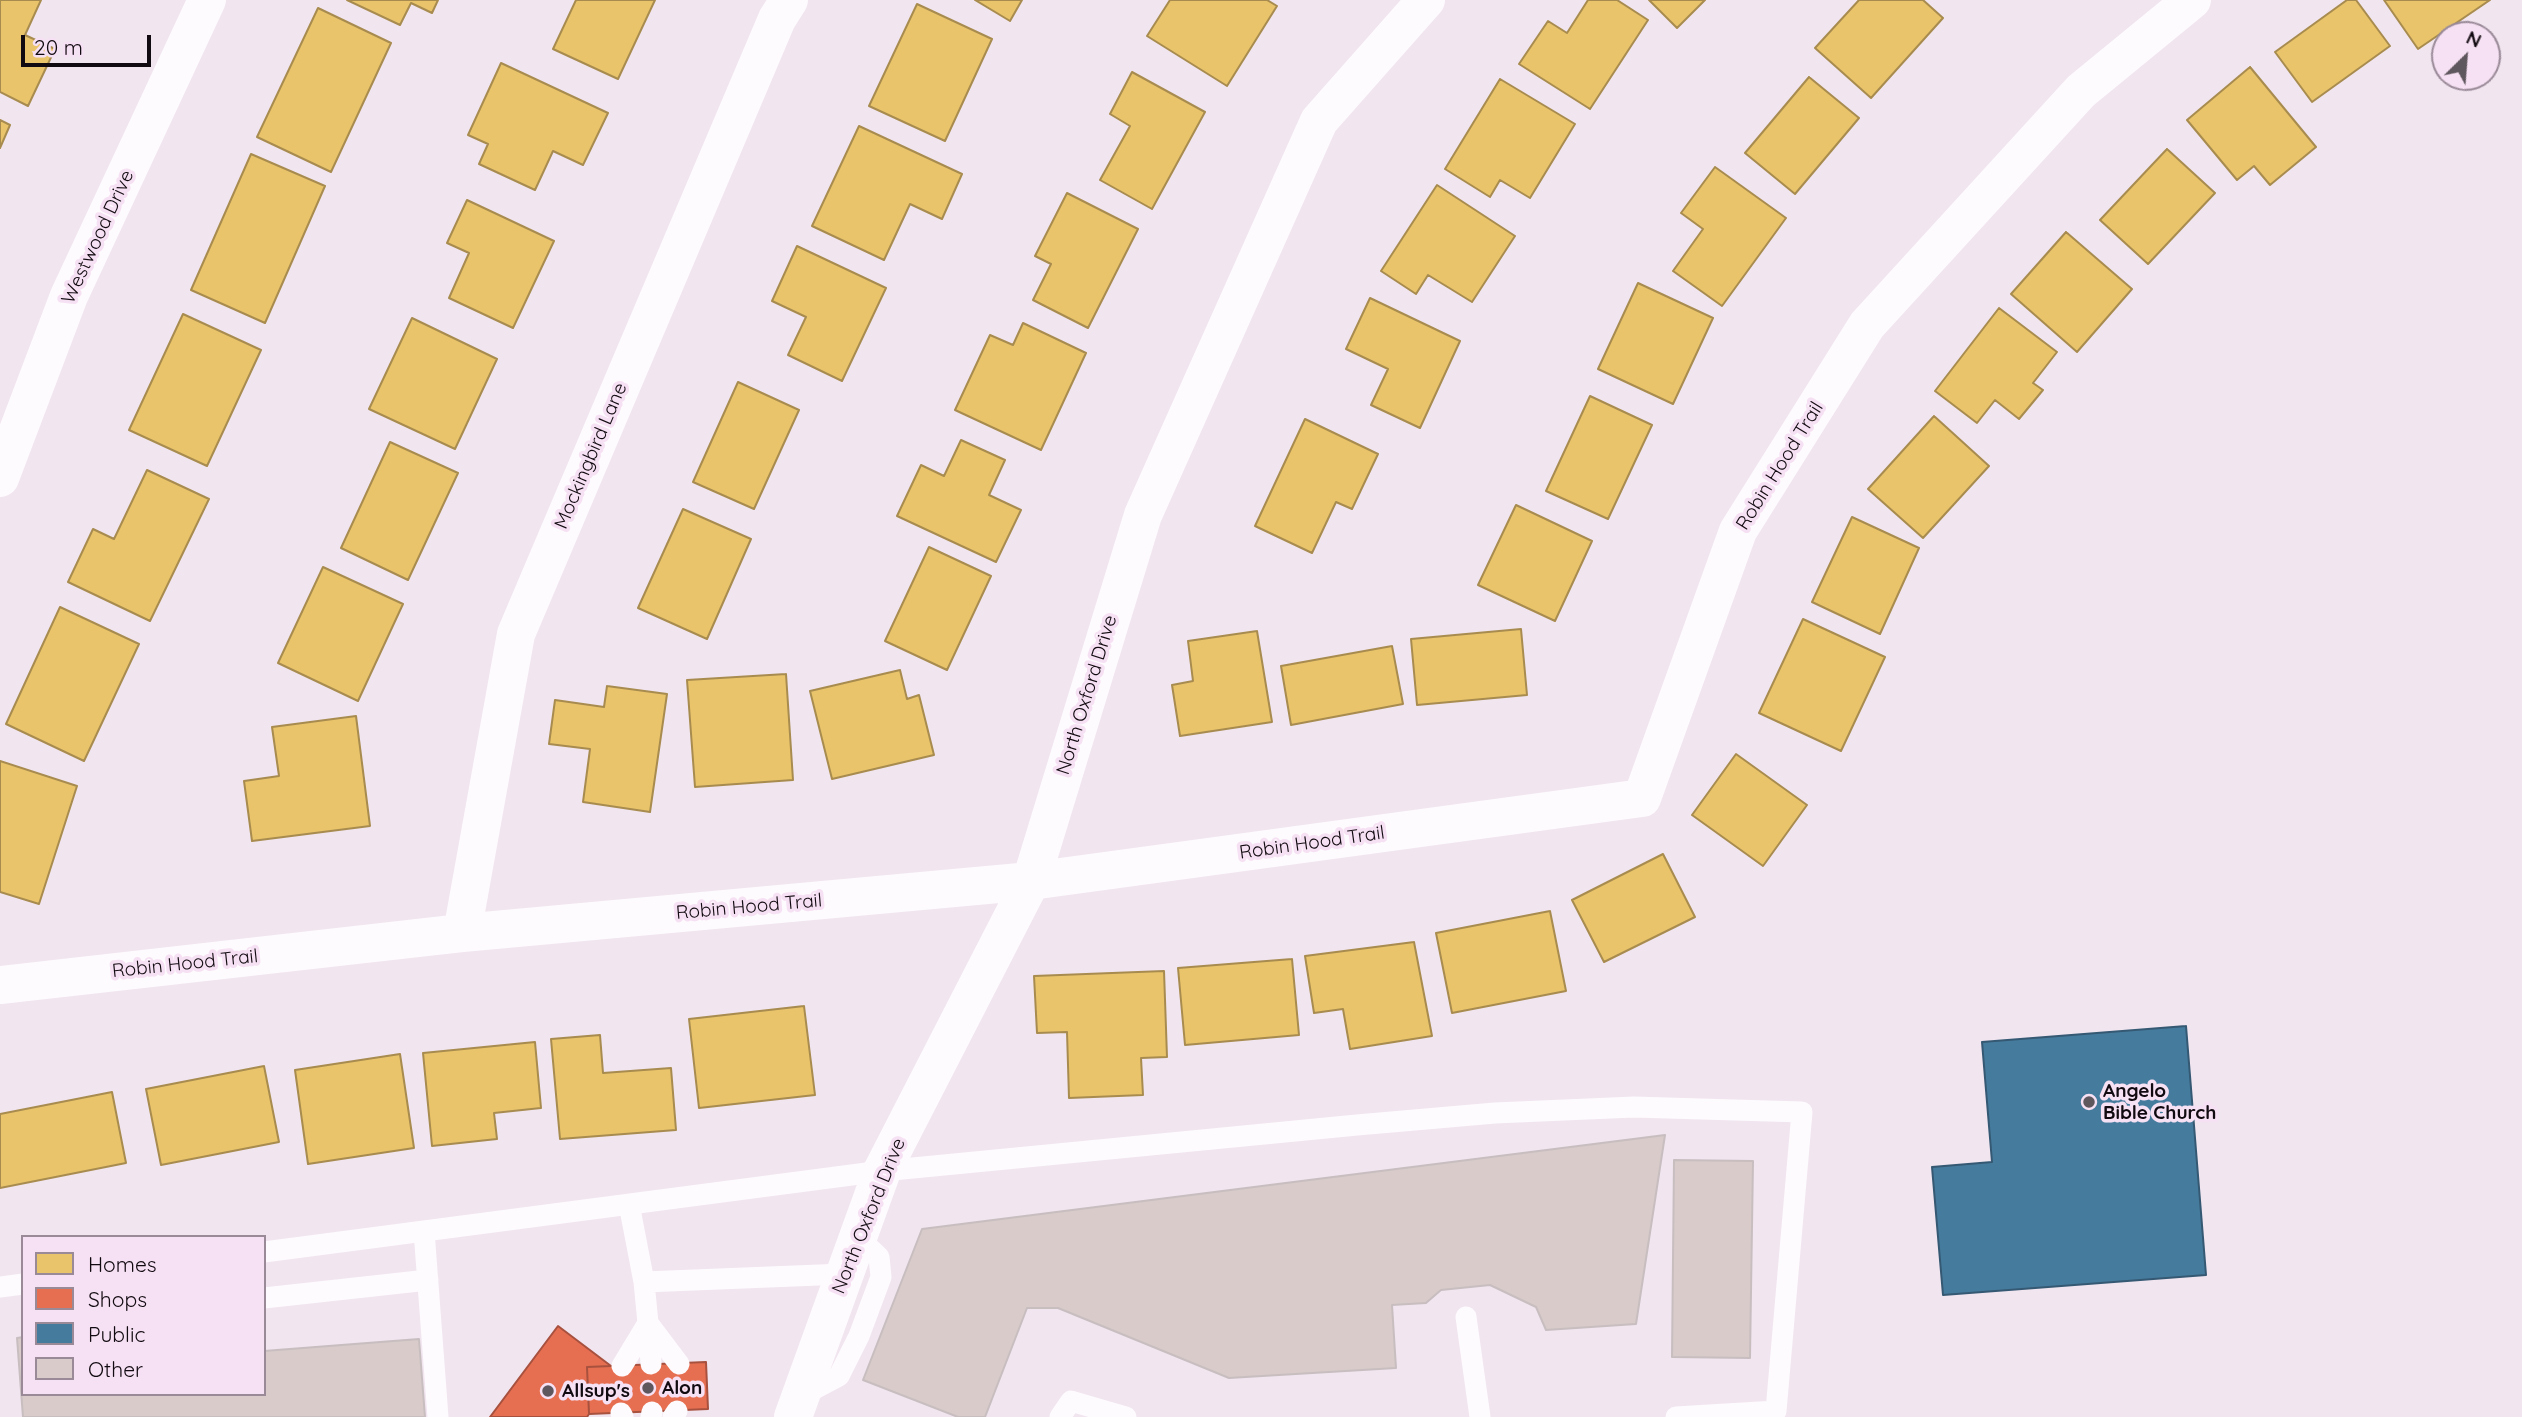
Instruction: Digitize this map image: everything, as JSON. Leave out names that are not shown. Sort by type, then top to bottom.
[{"type":"street","name":"Westwood Drive","points":[[0,478],[69,296],[207,0]]},
{"type":"street","name":"Mockingbird Lane","points":[[462,933],[516,634],[777,19],[789,0]]},
{"type":"street","name":"North Oxford Drive","points":[[796,1407],[883,1171],[1031,881],[1143,515],[1308,146],[1320,121],[1426,0]]},
{"type":"street","name":"Robin Hood Trail","points":[[0,985],[462,933],[1031,881],[1642,798],[1738,531],[1867,325],[2081,91],[2192,0]]},
{"type":"lane","points":[[266,1252],[883,1171],[1495,1113],[1634,1107],[1802,1112],[1776,1414],[1676,1417]]},
{"type":"lane","points":[[629,1204],[643,1282],[651,1364]]},
{"type":"lane","points":[[424,1231],[439,1417]]},
{"type":"lane","points":[[796,1407],[839,1376],[859,1336],[881,1277],[879,1257],[859,1237]]},
{"type":"lane","points":[[643,1282],[845,1274]]},
{"type":"lane","points":[[266,1298],[428,1280]]},
{"type":"lane","points":[[0,1287],[21,1284]]},
{"type":"lane","points":[[1466,1317],[1480,1417]]},
{"type":"lane","points":[[648,1323],[678,1364]]},
{"type":"lane","points":[[622,1366],[648,1323]]},
{"type":"lane","points":[[1060,1417],[1071,1401],[1126,1417]]},
{"type":"building: Homes","points":[[0,0],[41,0],[25,35],[55,49],[28,106],[0,92]]},
{"type":"building: Homes","points":[[347,0],[438,0],[432,13],[411,3],[400,25]]},
{"type":"building: Homes","points":[[576,0],[655,0],[618,79],[553,49]]},
{"type":"building: Homes","points":[[975,0],[1022,0],[1010,21]]},
{"type":"building: Homes","points":[[1170,0],[1267,0],[1277,6],[1227,86],[1147,36]]},
{"type":"building: Homes","points":[[1588,0],[1617,0],[1648,20],[1590,109],[1519,64],[1548,21],[1567,33]]},
{"type":"building: Homes","points":[[1649,0],[1705,0],[1677,28]]},
{"type":"building: Homes","points":[[1859,0],[1923,0],[1943,18],[1871,98],[1815,48]]},
{"type":"building: Homes","points":[[2347,0],[2356,0],[2390,46],[2312,102],[2275,52]]},
{"type":"building: Homes","points":[[2384,0],[2490,0],[2459,21],[2431,21],[2431,40],[2418,49]]},
{"type":"building: Homes","points":[[917,4],[992,39],[945,141],[869,106]]},
{"type":"building: Homes","points":[[318,8],[391,43],[331,172],[257,137]]},
{"type":"building: Homes","points":[[501,63],[608,113],[583,165],[553,151],[535,190],[479,164],[488,144],[468,135]]},
{"type":"building: Homes","points":[[2250,67],[2316,147],[2270,185],[2254,166],[2237,180],[2187,120]]},
{"type":"building: Homes","points":[[1132,72],[1205,112],[1152,209],[1100,180],[1130,126],[1110,114]]},
{"type":"building: Homes","points":[[1809,77],[1859,118],[1795,194],[1745,153]]},
{"type":"building: Homes","points":[[1500,79],[1575,124],[1530,198],[1500,180],[1490,197],[1445,169]]},
{"type":"building: Homes","points":[[0,120],[10,125],[0,148]]},
{"type":"building: Homes","points":[[859,126],[962,174],[942,219],[910,204],[884,260],[812,226]]},
{"type":"building: Homes","points":[[2167,149],[2215,193],[2148,264],[2100,220]]},
{"type":"building: Homes","points":[[251,154],[325,186],[265,323],[191,290]]},
{"type":"building: Homes","points":[[1715,167],[1786,218],[1722,306],[1673,271],[1703,229],[1681,213]]},
{"type":"building: Homes","points":[[1437,185],[1515,236],[1472,302],[1428,275],[1416,294],[1381,271]]},
{"type":"building: Homes","points":[[1067,193],[1138,229],[1088,328],[1033,300],[1051,264],[1035,256]]},
{"type":"building: Homes","points":[[467,200],[554,241],[513,328],[449,298],[469,253],[447,243]]},
{"type":"building: Homes","points":[[2066,232],[2132,289],[2077,352],[2011,294]]},
{"type":"building: Homes","points":[[797,246],[886,288],[842,381],[788,355],[806,317],[772,301]]},
{"type":"building: Homes","points":[[1638,283],[1713,318],[1673,404],[1598,369]]},
{"type":"building: Homes","points":[[1370,298],[1460,341],[1420,428],[1371,405],[1388,369],[1346,349]]},
{"type":"building: Homes","points":[[1999,308],[2057,352],[2033,383],[2043,390],[2019,419],[1995,400],[1977,423],[1935,391]]},
{"type":"building: Homes","points":[[183,314],[261,350],[207,466],[129,430]]},
{"type":"building: Homes","points":[[412,318],[497,359],[455,449],[369,409]]},
{"type":"building: Homes","points":[[1023,323],[1086,353],[1041,450],[955,410],[990,335],[1013,345]]},
{"type":"building: Homes","points":[[738,382],[799,410],[754,509],[693,482]]},
{"type":"building: Homes","points":[[1590,396],[1652,425],[1608,519],[1546,491]]},
{"type":"building: Homes","points":[[1934,416],[1989,466],[1923,538],[1868,489]]},
{"type":"building: Homes","points":[[1305,419],[1378,454],[1352,509],[1336,502],[1312,553],[1255,526]]},
{"type":"building: Homes","points":[[961,440],[1005,460],[989,495],[1021,510],[996,562],[897,516],[921,465],[944,476]]},
{"type":"building: Homes","points":[[390,442],[458,473],[408,580],[341,548]]},
{"type":"building: Homes","points":[[147,470],[209,499],[150,621],[68,582],[93,529],[114,539]]},
{"type":"building: Homes","points":[[1516,505],[1592,541],[1555,621],[1478,585]]},
{"type":"building: Homes","points":[[683,509],[751,539],[707,639],[638,608]]},
{"type":"building: Homes","points":[[1852,517],[1919,548],[1880,634],[1812,602]]},
{"type":"building: Homes","points":[[929,547],[991,576],[947,670],[885,641]]},
{"type":"building: Homes","points":[[323,567],[403,604],[358,701],[278,663]]},
{"type":"building: Homes","points":[[60,607],[139,644],[84,761],[6,724]]},
{"type":"building: Homes","points":[[1803,619],[1885,657],[1841,751],[1759,713]]},
{"type":"building: Homes","points":[[1521,629],[1527,695],[1417,705],[1411,639]]},
{"type":"building: Homes","points":[[1257,631],[1272,722],[1180,736],[1172,685],[1193,681],[1188,641]]},
{"type":"building: Homes","points":[[1392,646],[1403,704],[1291,725],[1281,666]]},
{"type":"building: Homes","points":[[900,670],[907,699],[919,695],[934,755],[832,779],[810,691]]},
{"type":"building: Homes","points":[[786,674],[793,780],[695,787],[687,680]]},
{"type":"building: Homes","points":[[607,686],[667,694],[650,812],[583,802],[590,749],[549,744],[555,700],[604,707]]},
{"type":"building: Homes","points":[[356,716],[370,826],[252,841],[244,781],[279,776],[272,727]]},
{"type":"building: Homes","points":[[1736,754],[1807,805],[1763,866],[1692,815]]},
{"type":"building: Homes","points":[[0,761],[77,786],[39,904],[0,892]]},
{"type":"building: Homes","points":[[1663,854],[1695,917],[1604,962],[1572,900]]},
{"type":"building: Homes","points":[[1550,911],[1566,991],[1452,1013],[1436,933]]},
{"type":"building: Homes","points":[[1414,942],[1432,1036],[1350,1049],[1343,1009],[1314,1013],[1305,956]]},
{"type":"building: Homes","points":[[1292,959],[1299,1035],[1185,1045],[1178,968]]},
{"type":"building: Homes","points":[[1164,971],[1167,1057],[1141,1058],[1143,1095],[1069,1098],[1067,1032],[1037,1033],[1034,976]]},
{"type":"building: Homes","points":[[804,1006],[815,1095],[699,1108],[689,1019]]},
{"type":"building: Homes","points":[[600,1035],[603,1073],[671,1068],[676,1130],[560,1139],[551,1039]]},
{"type":"building: Homes","points":[[535,1042],[541,1108],[494,1113],[497,1139],[432,1146],[423,1053]]},
{"type":"building: Homes","points":[[400,1054],[414,1148],[308,1164],[295,1070]]},
{"type":"building: Homes","points":[[264,1066],[279,1142],[161,1165],[146,1089]]},
{"type":"building: Homes","points":[[112,1092],[126,1163],[0,1188],[0,1114]]},
{"type":"building: Shops","name":"Allsup's","points":[[558,1326],[611,1366],[587,1367],[587,1417],[490,1417]]},
{"type":"building: Shops","name":"Alon","points":[[706,1362],[708,1409],[589,1414],[587,1367]]},
{"type":"building: Public","name":"Angelo Bible Church","points":[[2186,1026],[2206,1275],[1943,1295],[1932,1167],[1992,1162],[1982,1042]]},
{"type":"building: Other","points":[[1665,1135],[1636,1324],[1546,1330],[1536,1307],[1490,1285],[1441,1290],[1426,1303],[1392,1305],[1396,1368],[1229,1378],[1058,1308],[1027,1308],[985,1417],[958,1417],[863,1380],[922,1229]]},
{"type":"building: Other","points":[[1674,1160],[1753,1161],[1750,1358],[1672,1357]]},
{"type":"building: Other","points":[[21,1337],[21,1391],[17,1338]]},
{"type":"building: Other","points":[[419,1339],[425,1417],[23,1417],[21,1396],[266,1396],[266,1351]]},
{"type":"place","name":"Angelo Bible Church","points":[[2089,1102]]},
{"type":"place","name":"Alon","points":[[648,1388]]},
{"type":"place","name":"Allsup's","points":[[548,1391]]}]
